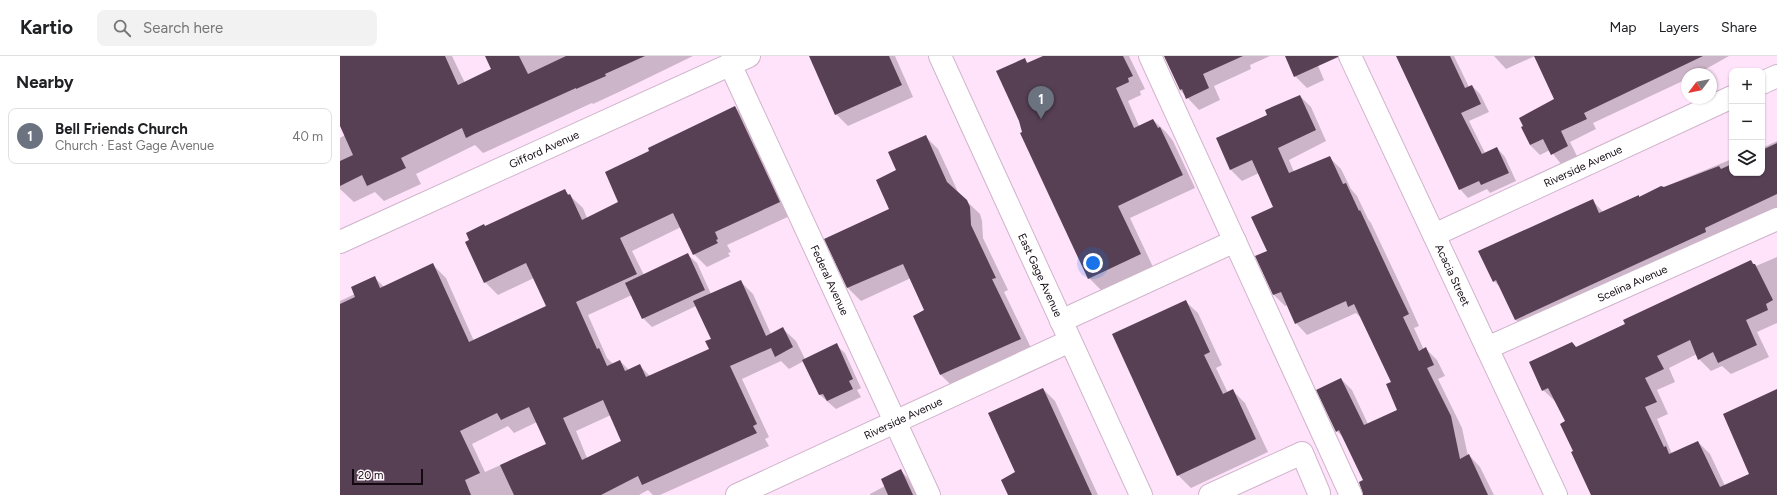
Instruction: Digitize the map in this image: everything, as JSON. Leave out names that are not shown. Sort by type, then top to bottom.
[{"type":"street","points":[[1150,56],[1347,488],[1316,494],[1302,453],[1210,495]]},
{"type":"street","name":"Acacia Street","points":[[1350,56],[1556,495]]},
{"type":"street","name":"East Gage Avenue","points":[[943,57],[1070,341],[1141,495]]},
{"type":"street","name":"Gifford Avenue","points":[[340,242],[731,61]]},
{"type":"street","name":"Federal Avenue","points":[[731,61],[929,495]]},
{"type":"street","points":[[1765,82],[1777,76]]},
{"type":"street","name":"Riverside Avenue","points":[[1434,235],[1729,98]]},
{"type":"street","name":"Scelina Avenue","points":[[1487,348],[1777,219]]},
{"type":"street","points":[[1061,321],[1235,241]]},
{"type":"street","name":"Riverside Avenue","points":[[736,495],[1070,341]]},
{"type":"building","points":[[340,56],[445,56],[458,85],[491,69],[485,56],[519,56],[528,74],[566,56],[645,56],[605,74],[606,76],[466,138],[462,128],[401,158],[406,168],[367,186],[362,175],[340,186],[340,161],[353,155],[340,126]]},
{"type":"building","points":[[809,56],[889,56],[902,85],[835,115]]},
{"type":"building","points":[[1043,56],[1123,56],[1133,76],[1128,78],[1129,82],[1116,88],[1134,128],[1153,119],[1158,128],[1160,127],[1183,175],[1118,206],[1141,254],[1088,279],[1020,133],[1022,132],[1019,121],[996,71],[1025,58],[1027,63]]},
{"type":"building","points":[[1164,56],[1243,56],[1203,74],[1209,88],[1186,99],[1182,89],[1180,90]]},
{"type":"building","points":[[1285,56],[1338,56],[1338,57],[1294,77]]},
{"type":"building","points":[[1396,56],[1450,56],[1465,88],[1472,85],[1481,104],[1461,113],[1482,154],[1497,147],[1509,173],[1481,185],[1479,181],[1459,190]]},
{"type":"building","points":[[1534,56],[1703,56],[1584,113],[1587,119],[1561,131],[1568,146],[1551,155],[1543,139],[1530,145],[1521,127],[1523,126],[1519,118],[1554,99]]},
{"type":"building","points":[[1300,95],[1316,130],[1278,148],[1289,173],[1330,156],[1343,184],[1346,183],[1359,211],[1360,210],[1409,314],[1403,317],[1419,351],[1426,347],[1434,365],[1427,368],[1451,416],[1460,459],[1469,454],[1488,495],[1363,495],[1359,482],[1363,480],[1339,430],[1336,432],[1316,390],[1341,378],[1364,425],[1397,410],[1386,384],[1391,382],[1354,304],[1348,307],[1346,301],[1295,324],[1281,292],[1273,295],[1255,256],[1267,251],[1251,217],[1273,207],[1252,160],[1230,170],[1216,138],[1267,115],[1265,110]]},
{"type":"building","points":[[735,106],[780,202],[715,232],[718,243],[693,255],[673,213],[620,238],[637,274],[576,302],[597,349],[599,348],[607,366],[620,360],[625,371],[640,364],[646,377],[709,349],[705,341],[711,339],[693,301],[741,280],[766,336],[783,327],[793,347],[775,357],[771,348],[730,366],[757,424],[753,426],[757,433],[642,485],[638,476],[601,495],[514,495],[500,465],[546,444],[529,407],[501,420],[497,413],[460,431],[480,473],[465,480],[471,495],[340,495],[340,304],[355,297],[351,287],[375,276],[380,288],[433,263],[469,342],[546,306],[526,263],[484,283],[465,242],[469,240],[466,233],[484,224],[485,226],[565,189],[568,195],[570,194],[582,220],[618,202],[605,172],[649,151],[648,148]],"holes":[[[603,400],[621,441],[582,460],[563,418]]]},
{"type":"building","points":[[926,135],[947,182],[967,200],[970,207],[971,225],[996,278],[992,279],[1021,339],[940,375],[913,316],[924,310],[903,264],[847,288],[824,239],[889,209],[876,180],[896,170],[888,152]]},
{"type":"building","points":[[1777,143],[1777,194],[1705,228],[1706,232],[1515,320],[1496,280],[1493,282],[1478,251],[1593,199],[1599,213],[1639,195],[1639,197],[1661,186],[1664,187],[1719,166],[1721,169],[1729,165],[1729,176],[1765,176],[1765,149]]},
{"type":"building","points":[[688,253],[705,290],[642,319],[625,283]]},
{"type":"building","points":[[1751,260],[1753,264],[1755,264],[1773,300],[1766,304],[1768,310],[1746,320],[1757,345],[1718,363],[1713,352],[1698,360],[1690,340],[1657,356],[1664,369],[1645,378],[1657,402],[1645,407],[1664,447],[1666,446],[1669,454],[1698,441],[1720,487],[1749,474],[1723,414],[1777,389],[1777,495],[1591,495],[1560,424],[1565,421],[1548,388],[1542,391],[1529,362],[1572,342],[1576,347],[1625,324],[1623,320]]},
{"type":"building","points":[[1186,300],[1210,352],[1204,355],[1223,394],[1233,389],[1256,439],[1177,476],[1112,334]]},
{"type":"building","points":[[837,343],[853,379],[849,381],[853,389],[827,401],[823,394],[819,395],[802,360]]},
{"type":"building","points":[[1043,388],[1092,495],[1008,495],[1001,480],[1015,472],[988,413]]},
{"type":"building","points":[[901,469],[913,495],[888,495],[881,479]]},
{"type":"place","name":"Bell Friends Church","points":[[1041,119]]}]
